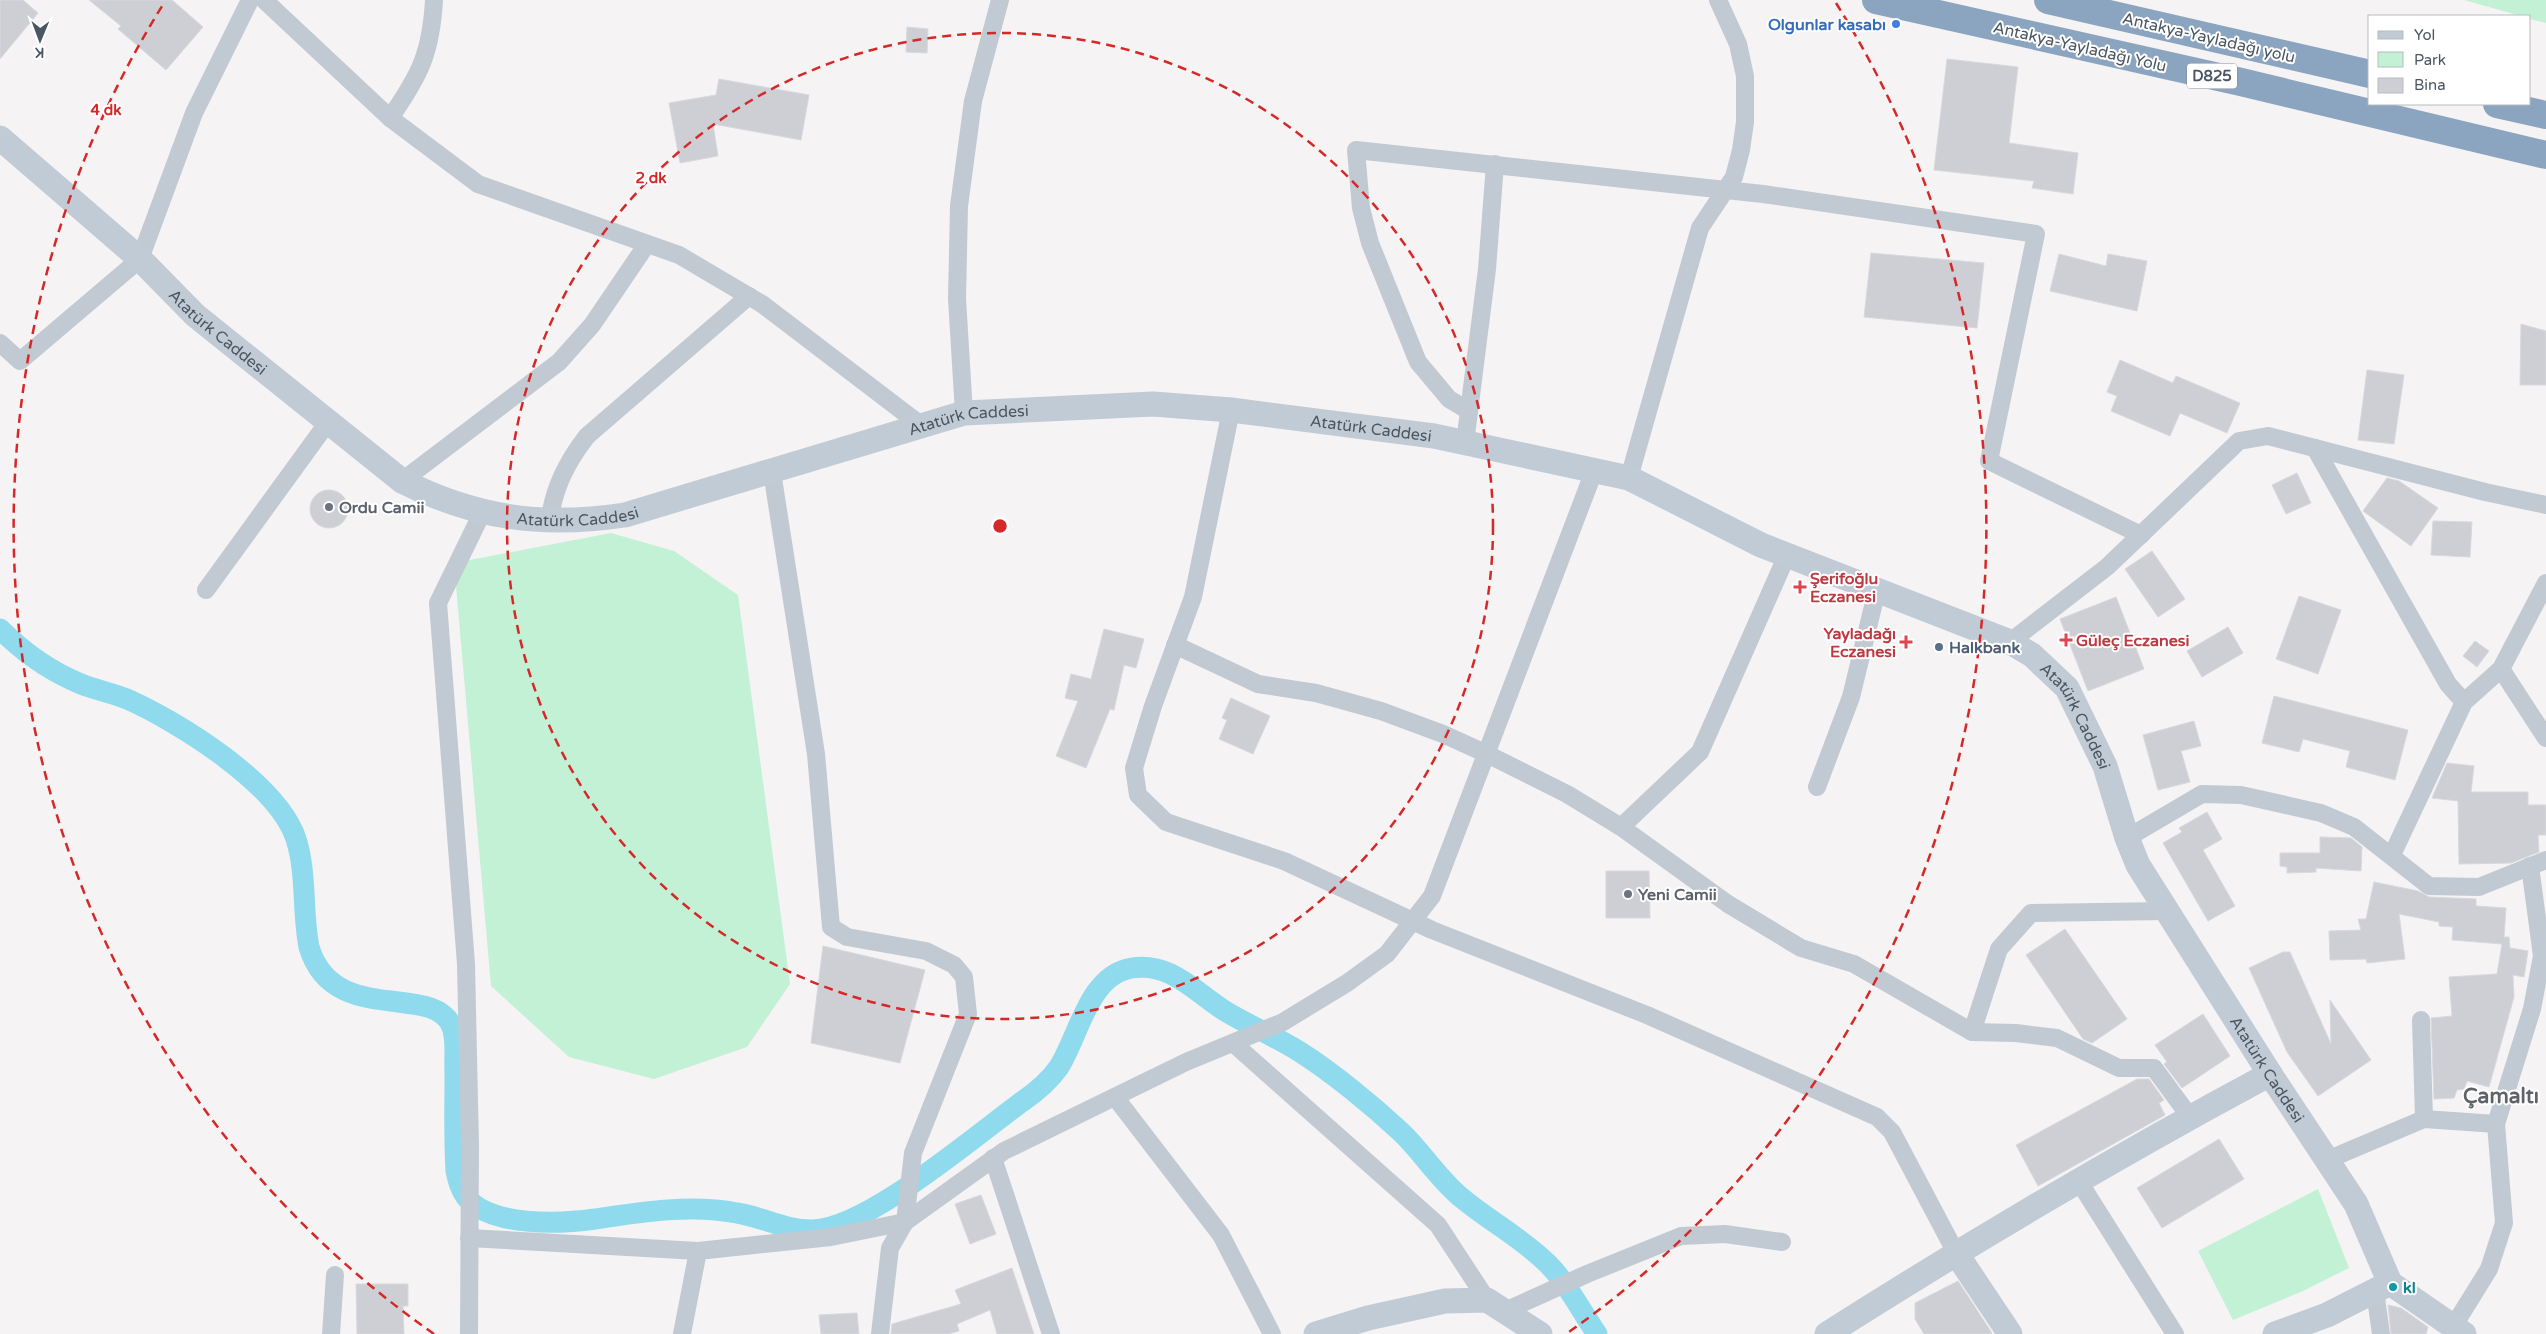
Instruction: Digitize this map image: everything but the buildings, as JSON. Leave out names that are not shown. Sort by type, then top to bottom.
[{"type":"highway","name":"Antakya-Yayladağı Yolu","points":[[1876,0],[2231,80],[2546,155]]},
{"type":"highway","name":"Antakya-Yayladağı yolu","points":[[2048,0],[2368,74]]},
{"type":"highway","points":[[2501,105],[2546,115]]},
{"type":"main road","name":"Atatürk Caddesi","points":[[0,138],[140,259],[195,315],[402,481],[429,495],[482,513],[549,522],[590,520],[625,515],[964,413],[1153,404],[1231,410],[1434,436],[1629,478],[1761,545],[2010,642],[2032,655],[2067,688],[2105,766],[2127,838],[2138,865],[2270,1074],[2356,1204],[2382,1287]]},
{"type":"main road","points":[[1827,1334],[1956,1253],[2078,1180],[2270,1074]]},
{"type":"main road","points":[[1956,1253],[2010,1334]]},
{"type":"main road","points":[[2275,1334],[2327,1315],[2382,1287],[2459,1330]]},
{"type":"main road","points":[[1316,1334],[1368,1318],[1446,1301],[1496,1306],[1540,1334]]},
{"type":"street","points":[[0,343],[20,361],[140,259],[194,113],[250,0]]},
{"type":"street","points":[[264,0],[390,118],[478,184],[679,255],[749,296],[922,426]]},
{"type":"street","points":[[390,118],[423,64],[433,25],[434,0]]},
{"type":"street","points":[[964,413],[957,298],[959,206],[973,102],[1000,0]]},
{"type":"street","points":[[1629,478],[1700,228],[1734,177],[1741,150],[1746,99],[1745,76],[1738,44],[1718,0]]},
{"type":"street","points":[[1469,411],[1449,399],[1418,362],[1370,243],[1361,208],[1356,150],[1724,190],[2036,234],[1989,461],[2140,535]]},
{"type":"street","points":[[1465,443],[1487,269],[1495,164]]},
{"type":"street","points":[[402,481],[559,362],[592,325],[647,244]]},
{"type":"street","points":[[549,522],[558,481],[570,459],[587,436],[749,296]]},
{"type":"street","points":[[1231,410],[1193,597],[1134,768],[1138,795],[1166,822],[1284,861],[1414,922],[1648,1015],[1877,1117],[1892,1132],[1956,1253]]},
{"type":"street","points":[[206,590],[328,422]]},
{"type":"street","points":[[2010,642],[2107,567],[2239,441],[2268,436],[2485,492],[2546,505]]},
{"type":"street","points":[[2315,448],[2448,684],[2464,702]]},
{"type":"street","points":[[469,1238],[698,1251],[831,1237],[904,1222],[993,1158],[1115,1097],[1283,1022],[1348,984],[1387,954],[1414,922],[1432,896],[1594,471]]},
{"type":"street","points":[[772,472],[816,754],[831,927],[847,938],[926,951],[954,965],[964,977],[968,1014],[913,1153],[904,1222],[890,1248],[880,1334]]},
{"type":"street","points":[[469,1334],[470,1146],[466,964],[438,603],[482,513]]},
{"type":"street","points":[[1621,827],[1700,752],[1787,555]]},
{"type":"street","points":[[2392,855],[2464,702],[2501,669],[2546,583]]},
{"type":"street","points":[[1817,787],[1851,697],[1877,590]]},
{"type":"street","points":[[1175,645],[1258,684],[1316,693],[1381,712],[1443,734],[1487,754],[1567,794],[1621,827],[1728,904],[1801,948],[1854,964],[1972,1032],[2016,1033],[2057,1038],[2119,1068],[2154,1068],[2190,1117]]},
{"type":"street","points":[[2501,669],[2546,738]]},
{"type":"street","points":[[2127,838],[2202,794],[2241,795],[2321,813],[2354,827],[2429,886],[2479,887],[2538,863],[2542,956],[2532,1009],[2496,1124],[2504,1222],[2489,1270],[2459,1330]]},
{"type":"street","points":[[1972,1032],[1999,949],[2031,913],[2167,910]]},
{"type":"street","points":[[2421,1020],[2424,1118]]},
{"type":"street","points":[[1240,1040],[1438,1225],[1496,1306],[1546,1292],[1681,1236],[1725,1234],[1782,1242]]},
{"type":"street","points":[[1115,1097],[1221,1235],[1272,1334]]},
{"type":"street","points":[[2327,1160],[2424,1118],[2496,1124]]},
{"type":"street","points":[[993,1158],[1051,1334]]},
{"type":"street","points":[[2078,1180],[2175,1334]]},
{"type":"street","points":[[682,1334],[698,1251]]},
{"type":"street","points":[[331,1334],[335,1275]]},
{"type":"street","points":[[2381,1334],[2382,1287]]},
{"type":"green space","points":[[2464,0],[2546,0],[2546,23],[2531,19],[2531,15],[2517,15]]},
{"type":"green space","points":[[611,533],[674,551],[738,595],[790,984],[747,1047],[654,1079],[569,1057],[491,986],[454,563]]},
{"type":"green space","points":[[2318,1189],[2349,1268],[2303,1291],[2233,1320],[2198,1251]]},
{"type":"waterway","points":[[0,629],[28,654],[58,673],[87,686],[127,699],[199,739],[224,757],[269,797],[286,818],[296,839],[302,865],[309,947],[321,972],[339,987],[360,996],[426,1006],[442,1014],[452,1027],[455,1043],[455,1134],[458,1181],[466,1197],[477,1207],[492,1214],[527,1221],[564,1222],[648,1212],[702,1209],[747,1215],[803,1230],[836,1226],[891,1198],[921,1178],[1038,1090],[1059,1067],[1086,1008],[1105,982],[1117,973],[1132,968],[1146,967],[1171,974],[1182,980],[1225,1011],[1300,1052],[1325,1069],[1378,1111],[1417,1149],[1454,1192],[1548,1264],[1568,1289],[1597,1334]]},
{"type":"place","name":"Olgunlar kasabı","points":[[1896,24]]},
{"type":"place","name":"Ordu Camii","points":[[329,507]]},
{"type":"place","name":"Şerifoğlu Eczanesi","points":[[1800,587]]},
{"type":"place","name":"Güleç Eczanesi","points":[[2066,640]]},
{"type":"place","name":"Yayladağı Eczanesi","points":[[1906,642]]},
{"type":"place","name":"Halkbank","points":[[1939,647]]},
{"type":"place","name":"Yeni Camii","points":[[1628,894]]},
{"type":"place","name":"kl","points":[[2393,1287]]},
{"type":"district","name":"Çamaltı","points":[[2501,1096]]}]
